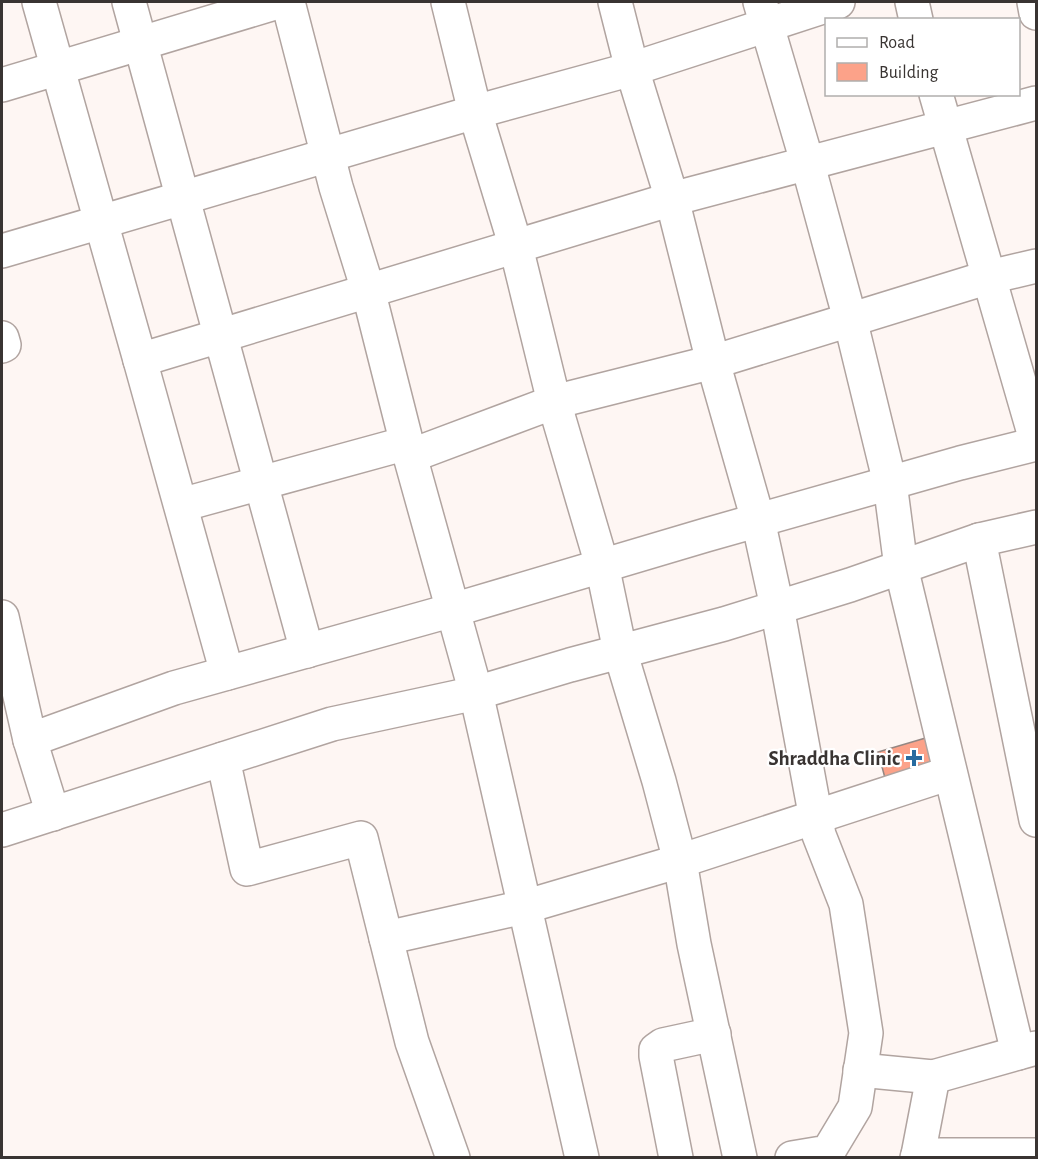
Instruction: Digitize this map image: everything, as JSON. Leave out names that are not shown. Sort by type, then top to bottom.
[{"type":"street","points":[[39,2],[227,673]]},
{"type":"street","points":[[129,2],[307,651]]},
{"type":"street","points":[[2,85],[278,2]]},
{"type":"street","points":[[288,2],[327,155],[368,290],[408,449],[476,693],[582,1158]]},
{"type":"street","points":[[448,2],[475,112],[516,247],[554,402],[602,565],[620,651],[680,861],[694,944],[740,1158]]},
{"type":"street","points":[[615,2],[632,69],[672,199],[713,362],[758,520],[777,607],[819,835],[846,904],[866,1033],[855,1107],[828,1152],[792,1158]]},
{"type":"street","points":[[2,251],[475,112],[632,69],[764,14],[838,2]]},
{"type":"street","points":[[912,2],[916,18]]},
{"type":"street","points":[[1034,2],[1036,13]]},
{"type":"street","points":[[764,14],[850,319],[890,483],[900,567],[950,773],[1027,1050],[933,1077],[860,1070]]},
{"type":"street","points":[[19,732],[1036,442],[937,96]]},
{"type":"street","points":[[140,360],[672,199],[808,165],[1036,103]]},
{"type":"street","points":[[181,505],[261,483],[408,449],[554,402],[713,362],[989,277],[1036,266]]},
{"type":"street","points":[[2,338],[4,345],[2,346]]},
{"type":"street","points":[[2,830],[332,724],[476,693],[620,651],[724,624],[979,540],[1036,527]]},
{"type":"street","points":[[979,540],[1036,820]]},
{"type":"street","points":[[2,617],[19,732],[53,814]]},
{"type":"street","points":[[223,759],[247,869],[361,838],[412,1042],[453,1158]]},
{"type":"street","points":[[386,938],[524,907],[680,861],[950,773]]},
{"type":"street","points":[[676,1158],[656,1050],[663,1045],[714,1034]]},
{"type":"street","points":[[933,1077],[917,1156],[1036,1155]]},
{"type":"building","points":[[929,737],[937,763],[885,778],[878,752]]},
{"type":"place","name":"Shraddha Clinic","points":[[914,758]]}]
